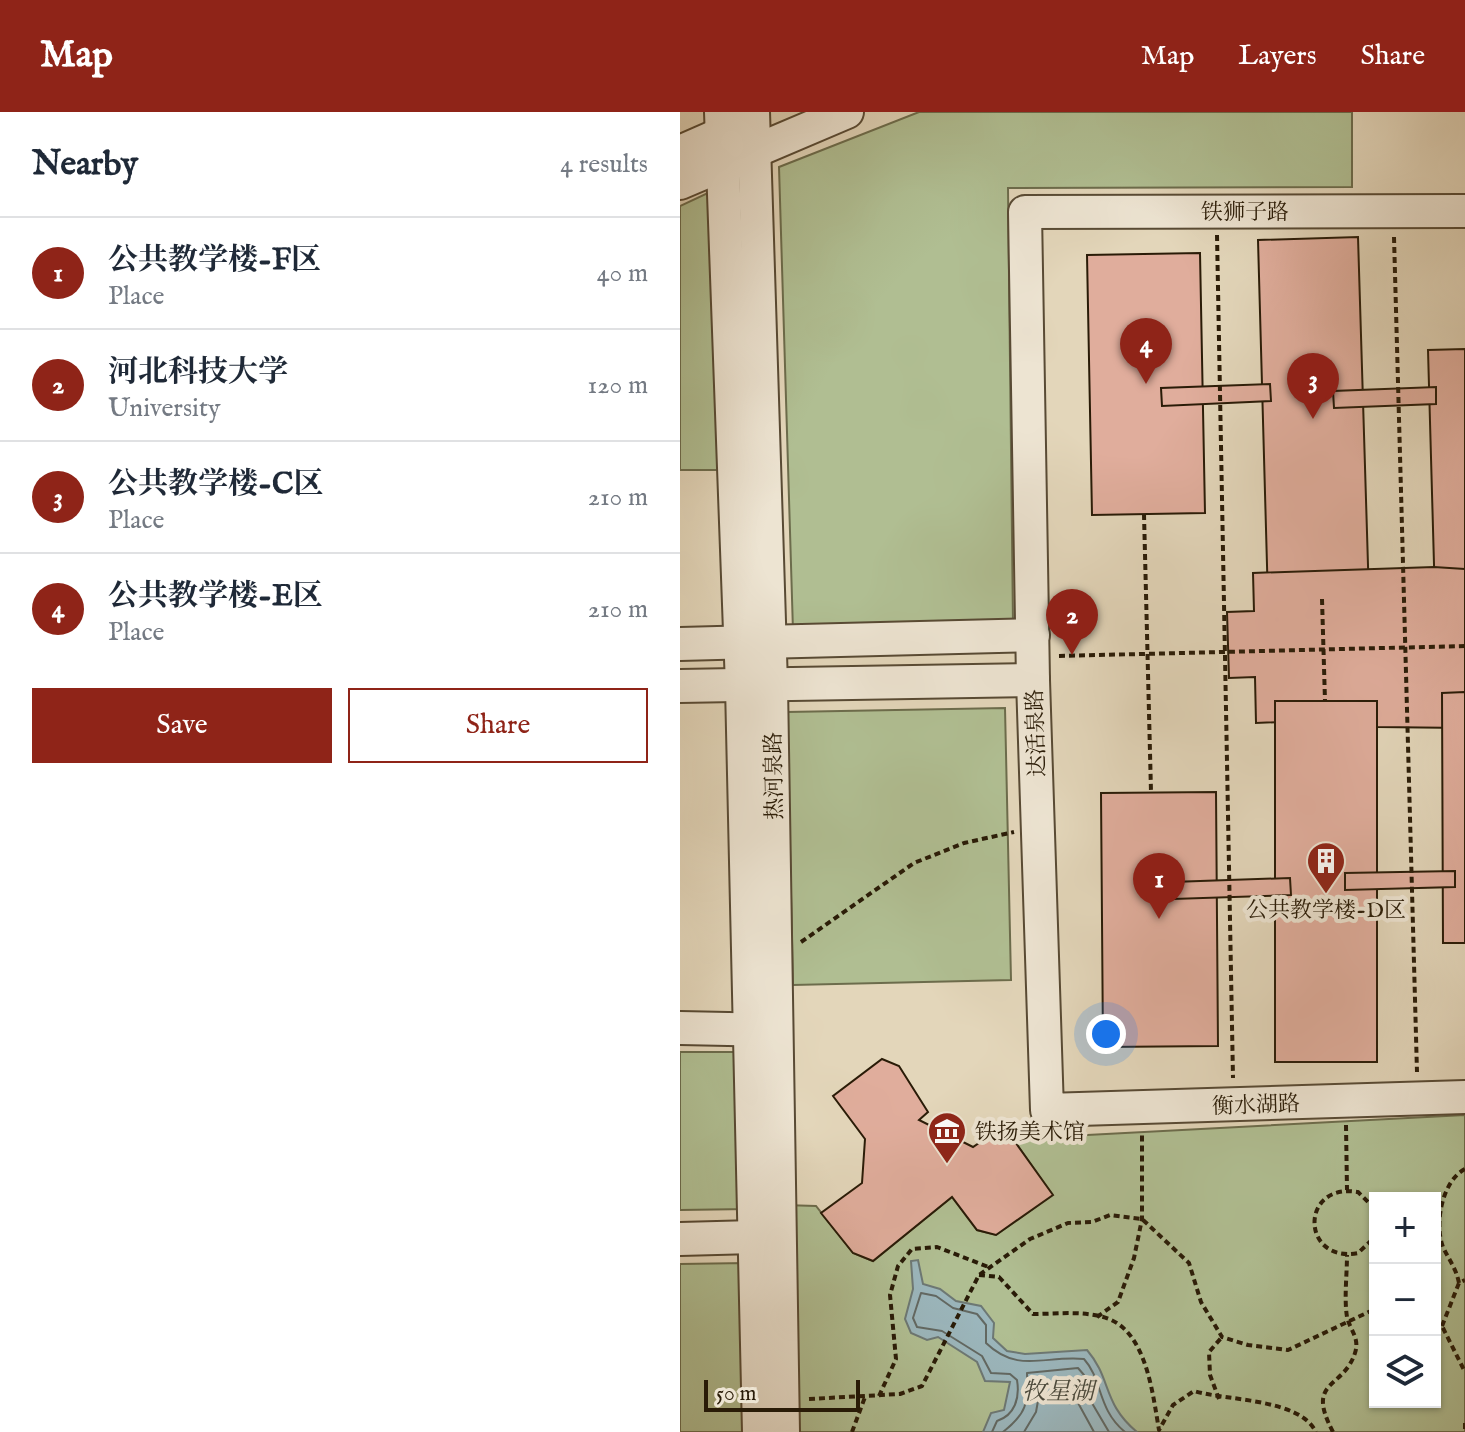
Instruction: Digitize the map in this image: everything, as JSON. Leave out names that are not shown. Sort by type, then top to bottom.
[{"type":"lane","points":[[680,152],[758,124],[847,112]]},
{"type":"lane","name":"热河泉路","points":[[755,642],[758,124]]},
{"type":"lane","points":[[680,183],[721,136]]},
{"type":"lane","name":"热河泉路","points":[[721,136],[776,959],[764,1030],[754,1237],[759,1432]]},
{"type":"lane","name":"铁狮子路","points":[[1025,212],[1465,211]]},
{"type":"lane","name":"达活泉路","points":[[1025,212],[1033,657],[1047,1110]]},
{"type":"lane","points":[[680,644],[755,642],[1033,657]]},
{"type":"lane","points":[[680,686],[757,686],[1033,657]]},
{"type":"lane","name":"热河泉路","points":[[757,686],[764,1030],[782,1416]]},
{"type":"lane","points":[[680,1028],[764,1030]]},
{"type":"lane","name":"衡水湖路","points":[[1047,1110],[1465,1097]]},
{"type":"lane","points":[[680,1239],[754,1237]]},
{"type":"path","points":[[1216,211],[1233,1104]]},
{"type":"path","points":[[1393,211],[1418,1099]]},
{"type":"path","points":[[1144,514],[1151,792]]},
{"type":"path","points":[[1322,599],[1325,701]]},
{"type":"path","points":[[1033,657],[1465,646]]},
{"type":"path","points":[[776,959],[914,863],[964,843],[1038,827]]},
{"type":"path","points":[[1346,1101],[1347,1190]]},
{"type":"path","points":[[1097,1317],[1118,1302],[1134,1258],[1142,1219],[1143,1107]]},
{"type":"path","points":[[1465,1169],[1457,1174],[1446,1192],[1440,1221],[1443,1246],[1455,1265],[1459,1283],[1442,1326],[1465,1372]]},
{"type":"path","points":[[1369,1201],[1347,1190],[1336,1192],[1320,1204],[1314,1223],[1320,1242],[1337,1254],[1347,1255],[1369,1244]]},
{"type":"path","points":[[782,1416],[865,1396],[900,1394],[922,1386],[945,1347],[979,1275],[1030,1239],[1068,1223],[1092,1222],[1110,1215],[1142,1219],[1189,1263],[1201,1302],[1222,1337],[1248,1345],[1288,1350],[1317,1339],[1347,1319],[1369,1311]]},
{"type":"path","points":[[879,1396],[896,1359],[890,1295],[898,1266],[912,1249],[937,1247],[991,1268]]},
{"type":"path","points":[[1333,1432],[1322,1410],[1326,1389],[1355,1354],[1356,1337],[1347,1319],[1347,1255]]},
{"type":"path","points":[[979,1275],[999,1277],[1033,1314],[1072,1313],[1111,1320],[1135,1342],[1150,1382],[1159,1430],[1173,1405],[1194,1391],[1219,1399],[1286,1407],[1316,1432]]},
{"type":"path","points":[[1459,1283],[1465,1280]]},
{"type":"path","points":[[1219,1399],[1210,1375],[1209,1352],[1222,1337]]},
{"type":"path","points":[[852,1432],[865,1396]]},
{"type":"green space","points":[[919,112],[1352,112],[1352,187],[1008,188],[1013,623],[793,631],[779,167]]},
{"type":"green space","points":[[712,191],[722,470],[680,470],[680,206]]},
{"type":"green space","points":[[1005,708],[1011,980],[793,985],[787,712]]},
{"type":"green space","points":[[680,1052],[746,1052],[748,1209],[680,1210]]},
{"type":"green space","points":[[1465,1115],[1465,1432],[789,1432],[784,1205],[816,1206],[853,1253],[873,1261],[952,1197],[977,1230],[996,1235],[1052,1195],[1013,1139]]},
{"type":"green space","points":[[746,1263],[751,1432],[680,1432],[680,1264]]},
{"type":"water","name":"牧星湖","points":[[918,1260],[923,1284],[940,1289],[956,1301],[981,1306],[994,1323],[993,1338],[1007,1351],[1025,1354],[1087,1350],[1118,1411],[1137,1432],[983,1432],[991,1413],[1004,1410],[1010,1382],[985,1381],[977,1362],[938,1337],[927,1340],[911,1333],[905,1319],[913,1289],[911,1261]]},
{"type":"building","points":[[1358,237],[1369,598],[1268,601],[1258,240]]},
{"type":"building","points":[[1200,253],[1205,513],[1092,515],[1087,255]]},
{"type":"building","points":[[1465,349],[1465,599],[1435,600],[1428,350]]},
{"type":"building","points":[[1270,384],[1271,401],[1162,406],[1161,388]]},
{"type":"building","points":[[1436,387],[1436,404],[1334,408],[1333,391]]},
{"type":"building","points":[[1434,567],[1465,569],[1465,728],[1377,727],[1355,719],[1256,723],[1255,677],[1229,678],[1227,612],[1254,611],[1253,573]]},
{"type":"building","points":[[1465,692],[1465,943],[1443,943],[1442,693]]},
{"type":"building","name":"公共教学楼-D区","points":[[1275,701],[1377,701],[1377,1062],[1275,1062]]},
{"type":"building","points":[[1216,792],[1218,1046],[1103,1047],[1101,793]]},
{"type":"building","points":[[1455,871],[1455,887],[1345,890],[1345,873]]},
{"type":"building","points":[[1290,878],[1291,895],[1173,899],[1172,882]]},
{"type":"building","name":"铁扬美术馆","points":[[882,1059],[899,1066],[928,1112],[919,1120],[973,1147],[992,1134],[1013,1139],[1053,1195],[996,1235],[977,1230],[952,1197],[873,1261],[853,1253],[821,1213],[862,1183],[865,1139],[833,1096]]},
{"type":"place","name":"公共教学楼-E区","points":[[1146,384]]},
{"type":"place","name":"公共教学楼-C区","points":[[1313,419]]},
{"type":"place","name":"河北科技大学","points":[[1072,655]]},
{"type":"place","name":"公共教学楼-D区","points":[[1326,895]]},
{"type":"place","name":"公共教学楼-F区","points":[[1159,919]]},
{"type":"place","name":"铁扬美术馆","points":[[947,1165]]}]
